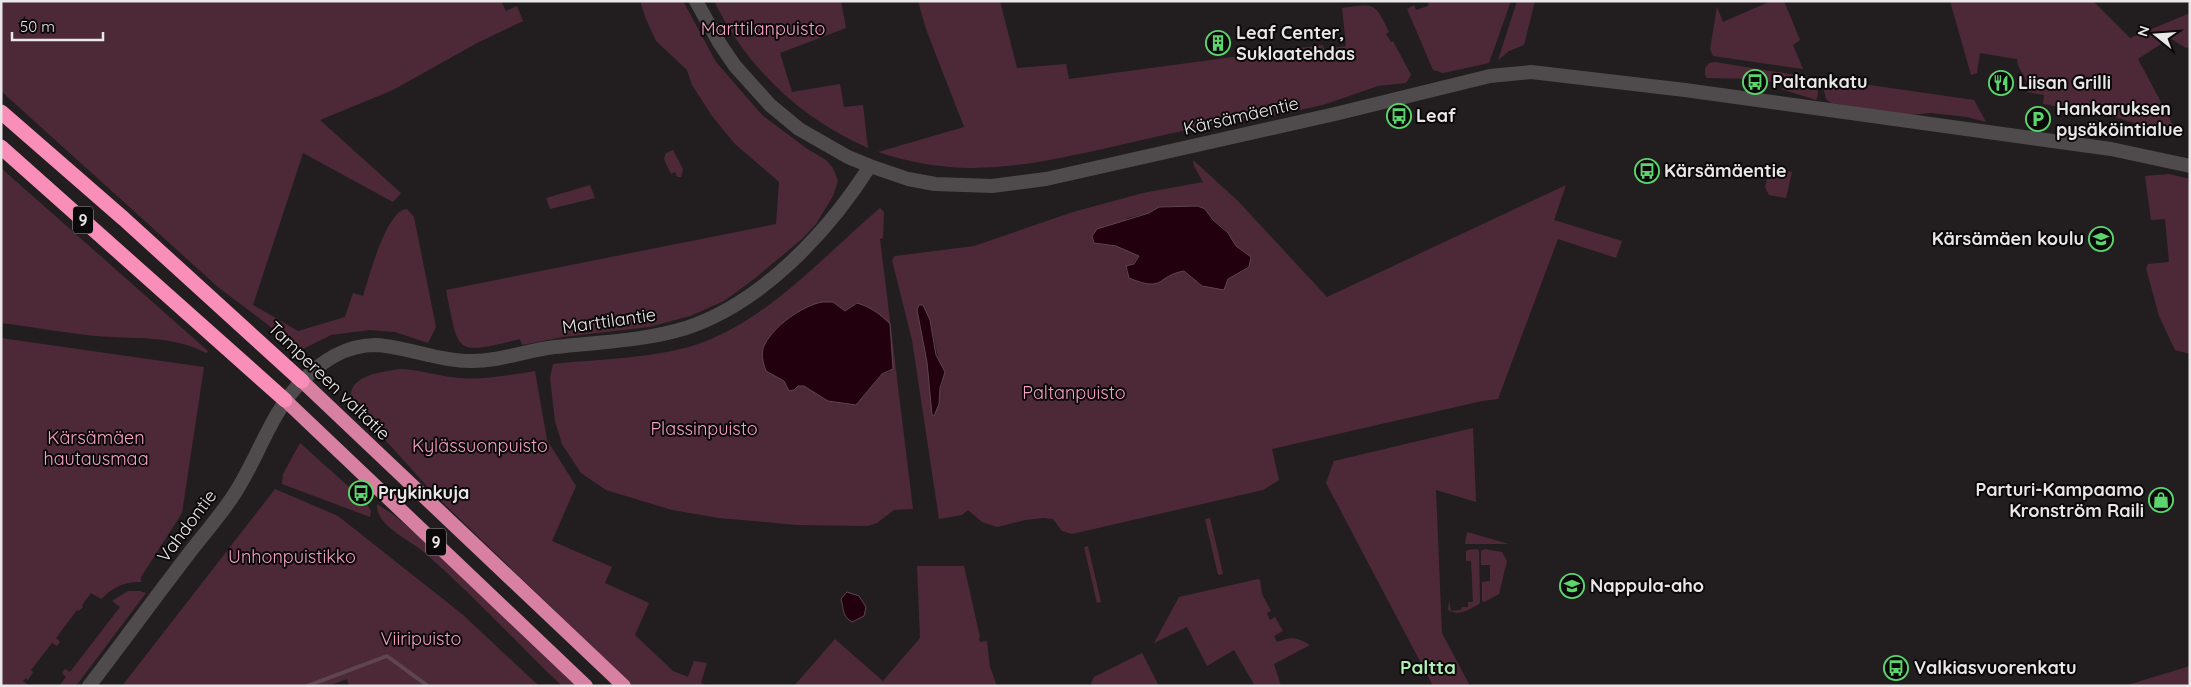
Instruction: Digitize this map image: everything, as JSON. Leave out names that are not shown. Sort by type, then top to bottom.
[{"type":"highway","name":"Tampereen valtatie","points":[[1,112],[132,225],[302,381],[624,686]]},
{"type":"highway","name":"9","points":[[1,147],[285,400],[586,686]]},
{"type":"street","name":"Kärsämäentie","points":[[696,1],[720,44],[735,66],[780,114],[814,138],[870,166],[908,179],[935,184],[992,186],[1024,182],[1335,114],[1490,76],[1531,72],[1685,90],[2111,149],[2190,166]]},
{"type":"street","name":"Marttilantie","points":[[302,381],[325,361],[339,352],[365,345],[384,346],[456,360],[480,361],[541,349],[658,335],[708,320],[743,300],[816,238],[842,208],[870,166]]},
{"type":"street","name":"Vahdontie","points":[[89,686],[235,494],[270,423],[285,400],[302,381]]},
{"type":"green space","points":[[1,1],[501,1],[506,11],[517,6],[523,21],[477,43],[393,90],[320,120],[401,193],[393,202],[303,153],[253,305],[298,331],[345,317],[353,293],[363,296],[385,232],[399,212],[407,209],[414,217],[436,327],[428,343],[395,332],[370,330],[331,335],[301,350],[218,287],[1,91]]},
{"type":"green space","points":[[640,1],[683,1],[716,62],[762,115],[806,148],[826,160],[833,168],[838,181],[833,196],[816,224],[802,239],[724,301],[690,316],[649,327],[563,337],[522,345],[520,339],[482,347],[471,348],[463,345],[454,327],[446,290],[776,224],[779,182],[735,144],[712,116],[692,85],[687,70],[656,41]]},
{"type":"green space","name":"Marttilanpuisto","points":[[714,1],[841,1],[846,28],[780,53],[792,92],[840,84],[844,107],[863,105],[868,148],[820,122],[778,88],[742,48]]},
{"type":"green space","points":[[918,1],[1000,1],[1017,68],[1066,64],[1069,79],[1323,45],[1324,49],[1346,46],[1342,8],[1367,6],[1372,7],[1380,15],[1389,32],[1386,34],[1391,42],[1393,41],[1411,75],[1406,83],[1378,86],[1323,105],[1248,121],[1234,119],[1048,160],[993,167],[965,168],[938,166],[909,161],[878,152],[964,127],[926,29]]},
{"type":"green space","points":[[1429,1],[1511,1],[1489,63],[1443,73],[1433,70],[1407,9],[1414,5],[1416,10],[1428,6]]},
{"type":"green space","points":[[1517,1],[1535,1],[1524,45],[1509,51],[1498,60]]},
{"type":"green space","points":[[1771,1],[1784,1],[1800,40],[1793,45],[1803,69],[1713,56],[1710,49],[1717,7],[1723,22]]},
{"type":"green space","points":[[1950,1],[2093,1],[2130,38],[2190,13],[2190,47],[2186,48],[2170,38],[2138,59],[2179,136],[2111,116],[2043,104],[2044,95],[2027,92],[2026,79],[2019,68],[2017,59],[1980,53],[1977,73],[1971,75]]},
{"type":"green space","points":[[1715,62],[1796,75],[1778,83],[1752,79],[1707,78],[1705,68],[1709,63]]},
{"type":"green space","points":[[1806,76],[1817,86],[1816,100],[1781,89]]},
{"type":"green space","points":[[1821,78],[1974,100],[1986,122],[1967,117],[1931,113],[1909,115],[1831,103],[1826,99]]},
{"type":"green space","points":[[673,150],[683,169],[681,177],[677,177],[675,172],[671,174],[664,159],[666,153]]},
{"type":"green space","name":"Paltanpuisto","points":[[1193,160],[1238,201],[1327,297],[1566,185],[1554,220],[1622,241],[1616,258],[1558,239],[1498,399],[1482,401],[1272,449],[1279,480],[1263,490],[1072,534],[1062,531],[1053,519],[1025,520],[997,527],[982,522],[968,510],[962,515],[939,519],[912,340],[892,260],[895,256],[974,246],[1073,212],[1143,193],[1203,182],[1194,166]],"holes":[[[1198,206],[1205,209],[1213,220],[1226,230],[1236,246],[1249,255],[1248,268],[1228,279],[1202,286],[1184,271],[1175,273],[1155,284],[1129,278],[1126,271],[1139,256],[1129,250],[1110,245],[1127,218],[1149,213],[1159,207]],[[919,305],[923,305],[930,320],[943,380],[933,416],[927,362],[917,309]]]},
{"type":"green space","points":[[1770,167],[1792,172],[1786,198],[1769,195],[1765,187]]},
{"type":"green space","points":[[1,168],[208,351],[206,353],[194,347],[167,341],[96,336],[1,323]]},
{"type":"green space","points":[[2169,174],[2190,179],[2190,354],[2175,350],[2159,316],[2146,268],[2148,264],[2169,262],[2165,219],[2151,220],[2145,176]]},
{"type":"green space","points":[[590,185],[595,198],[550,209],[546,198]]},
{"type":"green space","name":"Plassinpuisto","points":[[880,208],[884,212],[883,238],[880,239],[913,509],[894,510],[877,523],[867,526],[797,525],[719,518],[672,510],[606,490],[581,473],[562,444],[555,421],[550,378],[553,364],[658,354],[692,346],[719,335],[744,322],[769,305],[815,267]],"holes":[[[822,302],[833,302],[845,311],[857,303],[890,372],[882,374],[856,405],[828,401],[804,386],[797,386],[789,391],[784,381],[766,371],[774,332],[807,307]]]},
{"type":"green space","name":"Kärsämäen hautausmaa","points":[[1,338],[204,367],[182,513],[141,577],[141,582],[119,586],[101,599],[91,593],[82,605],[83,607],[79,611],[77,610],[56,638],[60,642],[57,646],[52,643],[31,670],[33,672],[28,680],[26,678],[23,681],[29,686],[1,686]]},
{"type":"green space","name":"Kylässuonpuisto","points":[[401,369],[468,378],[497,377],[535,371],[547,440],[576,486],[552,541],[612,567],[605,583],[649,603],[635,635],[673,671],[688,677],[694,661],[707,663],[701,683],[708,686],[633,686],[434,494],[351,402],[351,393],[359,380],[367,376]]},
{"type":"green space","points":[[1473,428],[1476,502],[1436,490],[1442,633],[1470,686],[1433,686],[1326,483],[1334,461]]},
{"type":"green space","points":[[300,443],[366,502],[371,511],[370,517],[282,484],[283,474]]},
{"type":"green space","points":[[275,489],[338,516],[462,614],[539,686],[349,686],[347,679],[328,686],[122,686]]},
{"type":"green space","points":[[377,504],[394,515],[420,537],[576,686],[562,686],[443,569],[387,525],[378,512]]},
{"type":"green space","points":[[1210,518],[1223,574],[1218,575],[1205,519]]},
{"type":"green space","points":[[1467,532],[1509,544],[1465,544]]},
{"type":"green space","points":[[1088,546],[1101,602],[1097,603],[1084,547]]},
{"type":"green space","points":[[1477,549],[1479,551],[1480,603],[1464,611],[1452,612],[1448,610],[1449,601],[1451,611],[1461,610],[1462,607],[1468,607],[1468,602],[1473,602],[1471,561],[1466,561],[1466,551]]},
{"type":"green space","points":[[1485,549],[1502,552],[1507,561],[1499,594],[1484,602],[1482,601],[1482,582],[1490,581],[1490,565],[1481,565],[1481,551]]},
{"type":"green space","points":[[917,566],[964,566],[980,642],[987,641],[990,667],[997,686],[794,686],[835,639],[883,681],[920,638]]},
{"type":"green space","points":[[1260,580],[1262,594],[1271,611],[1267,613],[1270,620],[1275,617],[1283,631],[1274,636],[1277,642],[1294,638],[1310,645],[1274,664],[1281,686],[1255,686],[1234,650],[1207,666],[1187,627],[1154,643],[1179,597]]},
{"type":"green space","points":[[128,591],[146,593],[76,686],[59,686],[66,677],[62,673],[65,669],[70,672],[120,607],[112,601]]},
{"type":"green space","points":[[1142,653],[1159,686],[1092,686],[1091,683],[1094,677]]},
{"type":"green space","points":[[2190,666],[2190,686],[2124,686]]},
{"type":"shaded area","points":[[1198,206],[1205,209],[1213,220],[1228,233],[1236,246],[1251,257],[1249,267],[1228,279],[1224,290],[1202,286],[1184,271],[1175,273],[1155,284],[1129,278],[1126,266],[1134,264],[1139,256],[1116,246],[1094,243],[1092,236],[1097,229],[1149,213],[1159,207]]},
{"type":"shaded area","points":[[822,302],[833,302],[845,311],[857,303],[875,311],[890,324],[893,369],[882,374],[856,405],[828,401],[804,386],[798,386],[794,390],[789,391],[784,381],[766,371],[765,368],[762,358],[763,347],[775,330],[798,312]]},
{"type":"shaded area","points":[[919,305],[923,305],[930,320],[936,355],[945,372],[940,388],[939,404],[934,416],[932,415],[927,362],[917,310]]},
{"type":"shaded area","points":[[847,592],[859,596],[866,607],[864,616],[852,622],[845,615],[841,599]]},
{"type":"waterway","points":[[307,686],[387,656],[428,686]]},
{"type":"place","name":"Leaf Center, Suklaatehdas","points":[[1218,43]]},
{"type":"place","name":"Paltankatu","points":[[1755,82]]},
{"type":"place","name":"Liisan Grilli","points":[[2001,83]]},
{"type":"place","name":"Leaf","points":[[1399,116]]},
{"type":"place","name":"Hankaruksen pysäköintialue","points":[[2038,119]]},
{"type":"place","name":"Kärsämäentie","points":[[1647,171]]},
{"type":"place","name":"Kärsämäen koulu","points":[[2101,239]]},
{"type":"place","name":"Prykinkuja","points":[[361,493]]},
{"type":"place","name":"Parturi-Kampaamo Kronström Raili","points":[[2161,500]]},
{"type":"place","name":"Nappula-aho","points":[[1572,586]]},
{"type":"place","name":"Valkiasvuorenkatu","points":[[1896,668]]},
{"type":"district","name":"Paltta","points":[[1428,667]]},
{"type":"park label","name":"Unhonpuistikko","points":[[292,557]]},
{"type":"park label","name":"Viiripuisto","points":[[421,639]]}]
